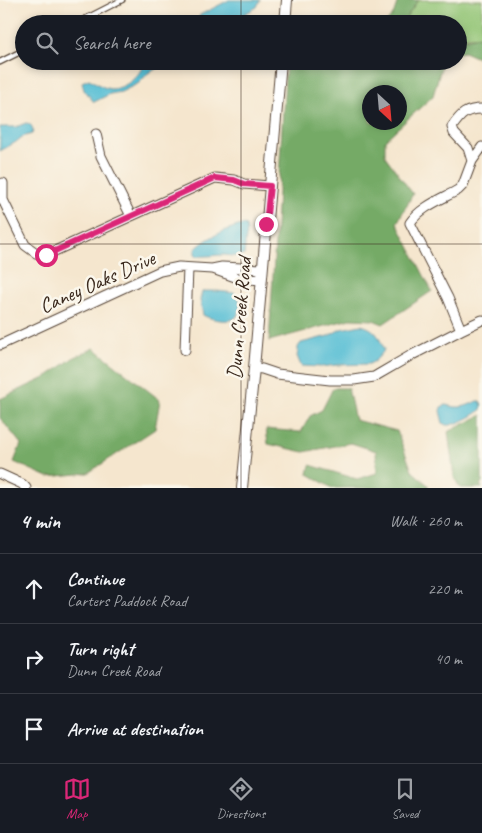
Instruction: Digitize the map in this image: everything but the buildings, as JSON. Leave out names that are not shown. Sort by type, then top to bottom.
[{"type":"street","points":[[285,15],[286,0]]},
{"type":"street","name":"Dunn Creek Road","points":[[242,488],[280,70]]},
{"type":"street","points":[[472,161],[468,148],[454,133],[452,127],[460,117],[471,109],[482,110]]},
{"type":"street","points":[[96,134],[101,156],[131,216]]},
{"type":"street","points":[[461,330],[448,298],[410,223],[415,215],[458,190],[463,185],[472,161],[482,147]]},
{"type":"street","points":[[4,183],[3,200],[25,244],[36,253],[46,255],[215,178],[234,180],[244,184],[270,186]]},
{"type":"street","name":"Caney Oaks Drive","points":[[212,269],[222,266],[262,269]]},
{"type":"street","name":"Caney Oaks Drive","points":[[0,345],[160,271],[179,267],[212,269],[238,278],[261,280]]},
{"type":"street","points":[[186,350],[188,268]]},
{"type":"street","points":[[254,368],[277,374],[330,380],[354,380],[374,377],[414,354],[482,320]]},
{"type":"street","points":[[0,474],[22,484],[26,488]]},
{"type":"lane","points":[[93,15],[122,0]]},
{"type":"lane","points":[[0,62],[15,54]]},
{"type":"green space","points":[[398,0],[418,0],[408,15],[393,15]]},
{"type":"green space","points":[[418,0],[482,0],[482,36],[467,37],[467,15],[408,15]]},
{"type":"green space","points":[[481,36],[482,60],[467,53],[467,38]]},
{"type":"green space","points":[[285,70],[440,70],[433,96],[407,120],[407,85],[362,85],[362,130],[396,130],[385,140],[385,156],[413,194],[397,223],[432,291],[383,324],[373,320],[350,319],[269,341]]},
{"type":"green space","points":[[94,348],[160,400],[155,429],[88,473],[48,477],[14,462],[21,444],[0,418],[0,399],[45,378],[73,358]]},
{"type":"green space","points":[[333,388],[348,388],[355,420],[397,431],[412,471],[428,485],[428,488],[332,488],[308,474],[310,465],[357,479],[377,473],[376,451],[351,443],[304,452],[268,444],[266,429],[301,432],[310,416],[322,410]]},
{"type":"green space","points":[[482,415],[482,483],[480,484],[482,488],[460,488],[454,477],[448,432]]},
{"type":"water","points":[[229,0],[260,0],[257,7],[242,15],[200,15]]},
{"type":"water","points":[[154,70],[148,73],[139,83],[94,102],[84,90],[82,82],[89,79],[103,87],[112,89],[128,83],[140,71]]},
{"type":"water","points":[[26,123],[32,127],[32,134],[22,137],[0,151],[0,127],[16,127]]},
{"type":"water","points":[[243,225],[246,226],[247,230],[244,255],[197,256],[195,254],[195,250],[210,238]]},
{"type":"water","points":[[202,292],[235,293],[239,298],[240,304],[237,316],[226,320],[203,315],[200,300]]},
{"type":"water","points":[[361,325],[370,328],[376,333],[384,349],[375,361],[369,364],[321,367],[301,366],[297,356],[298,347],[301,343],[328,336],[341,329]]},
{"type":"water","points":[[480,401],[482,406],[476,414],[454,424],[446,425],[443,423],[441,407],[446,405],[462,407]]},
{"type":"route","points":[[46,255],[215,178],[234,180],[244,184],[270,186],[266,224]]}]
